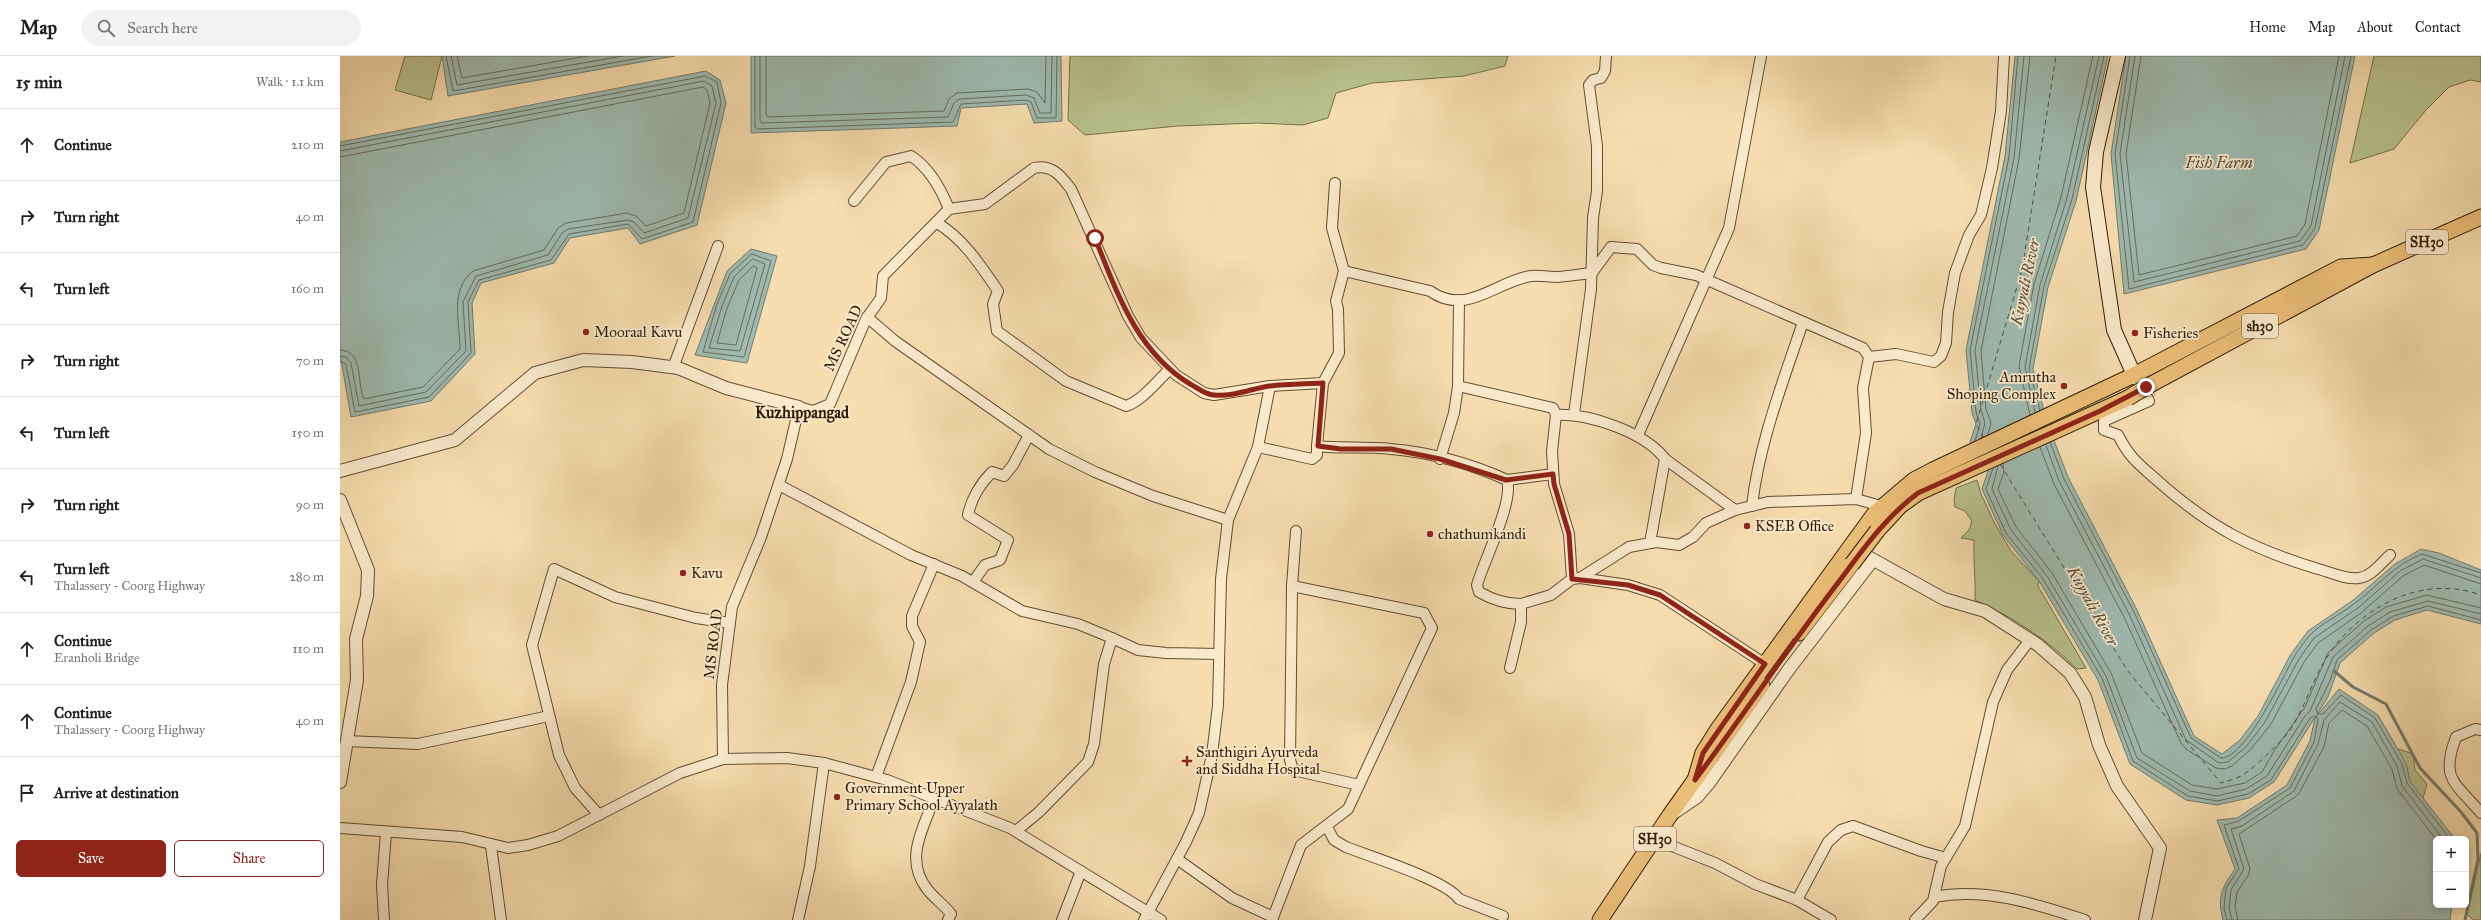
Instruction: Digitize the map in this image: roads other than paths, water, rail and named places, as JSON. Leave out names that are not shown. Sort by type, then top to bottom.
[{"type":"main road","points":[[2118,56],[2096,152],[2093,187],[2114,330],[2134,375]]},
{"type":"main road","name":"SH30","points":[[1695,780],[1703,753],[1849,546],[1881,506],[1914,480],[2051,413],[2134,375],[2341,267],[2373,265],[2481,217]]},
{"type":"main road","name":"sh30","points":[[1852,564],[1877,531],[1900,506],[1918,493],[2128,398],[2373,265]]},
{"type":"main road","name":"SH30","points":[[1600,920],[1670,815],[1781,657],[1852,564]]},
{"type":"street","points":[[1574,414],[1592,273],[1593,218],[1597,170],[1595,132],[1589,85],[1593,80],[1601,78],[1605,71],[1606,56]]},
{"type":"street","points":[[1638,435],[1729,228],[1761,56]]},
{"type":"street","points":[[1869,357],[1896,354],[1934,362],[1941,356],[1946,343],[1948,312],[1955,273],[1969,235],[1981,215],[1992,168],[2001,112],[2004,56]]},
{"type":"street","points":[[854,200],[886,162],[911,156],[919,162],[942,190],[949,209]]},
{"type":"street","points":[[1170,369],[1145,391],[1137,402],[1126,406],[1066,381],[997,331],[993,304],[998,291],[967,248],[949,230],[936,223],[949,209],[984,204],[1034,168],[1040,167],[1056,172],[1071,189],[1128,316],[1141,338],[1170,369],[1204,393],[1214,396],[1270,386],[1323,383]]},
{"type":"street","points":[[1258,446],[1312,459],[1317,455],[1323,383],[1339,353],[1338,309],[1336,301],[1344,271],[1332,228],[1335,183]]},
{"type":"street","name":"MS ROAD","points":[[723,759],[722,685],[732,607],[761,537],[788,459],[800,407],[813,411],[830,404],[867,317],[880,298],[883,276],[936,223]]},
{"type":"street","points":[[673,368],[718,246]]},
{"type":"street","points":[[1592,273],[1610,247],[1637,249],[1653,265],[1706,279],[1863,348],[1869,357],[1863,388],[1866,433],[1856,499]]},
{"type":"street","points":[[1344,271],[1430,291],[1440,298],[1458,300],[1483,295],[1530,276],[1592,273]]},
{"type":"street","points":[[1440,459],[1454,413],[1458,386],[1458,300]]},
{"type":"street","points":[[867,317],[895,341],[1049,448],[1095,472],[1152,496],[1228,520]]},
{"type":"street","points":[[1752,506],[1755,480],[1766,439],[1803,322]]},
{"type":"street","points":[[340,471],[455,440],[535,373],[583,360],[632,362],[673,368],[726,388],[800,407]]},
{"type":"street","points":[[2134,375],[2149,401],[2104,421],[2104,430],[2118,435],[2127,454],[2172,494],[2216,526],[2248,544],[2273,555],[2339,576],[2357,579],[2368,576],[2390,555]]},
{"type":"street","points":[[1146,916],[1177,859],[1199,813],[1212,755],[1218,705],[1221,579],[1228,520],[1258,446],[1270,386]]},
{"type":"street","points":[[1458,386],[1553,408],[1556,415],[1552,451],[1554,484],[1569,534],[1576,579]]},
{"type":"street","points":[[1556,415],[1574,414],[1638,435],[1660,452],[1665,459],[1735,510]]},
{"type":"street","points":[[973,582],[985,565],[1000,560],[1008,540],[968,514],[969,507],[984,481],[992,472],[1004,476],[1013,465],[1029,434]]},
{"type":"street","points":[[1318,446],[1341,449],[1391,449],[1440,459],[1506,480],[1553,474]]},
{"type":"street","points":[[1650,543],[1665,459]]},
{"type":"street","points":[[1506,480],[1509,486],[1507,499],[1477,585],[1479,592],[1505,604],[1521,604],[1551,595],[1629,547],[1650,543],[1679,544],[1693,537],[1706,523],[1735,510],[1768,502],[1856,499],[1881,506]]},
{"type":"street","points":[[778,485],[911,555],[973,582],[1022,610],[1078,624],[1138,650],[1166,653],[1219,654]]},
{"type":"street","points":[[340,500],[368,570],[367,596],[356,639],[357,680],[341,764],[340,782]]},
{"type":"street","points":[[1296,530],[1292,586],[1290,760],[1293,770],[1359,785]]},
{"type":"street","points":[[1849,546],[1872,561],[1944,599],[1985,611],[2030,640],[2070,673],[2085,697],[2098,745],[2117,786],[2160,848],[2145,920]]},
{"type":"street","points":[[1670,815],[1697,797],[1709,783],[1789,669],[1872,561]]},
{"type":"street","points":[[876,777],[911,682],[920,642],[912,626],[912,616],[934,564]]},
{"type":"street","points":[[599,815],[575,788],[559,755],[532,645],[554,569],[615,597],[696,618],[730,623]]},
{"type":"street","points":[[1576,579],[1628,585],[1660,595],[1765,664]]},
{"type":"street","points":[[1177,859],[1232,898],[1273,918],[1301,844],[1327,827],[1348,810],[1432,628],[1424,614],[1292,586]]},
{"type":"street","points":[[1510,668],[1521,622],[1521,604]]},
{"type":"street","points":[[1016,831],[1039,812],[1088,762],[1094,744],[1104,664],[1112,638]]},
{"type":"street","points":[[1915,920],[1933,901],[1941,866],[1965,826],[1993,702],[2000,683],[2030,640]]},
{"type":"street","points":[[346,742],[418,744],[549,716]]},
{"type":"street","points":[[2481,730],[2475,729],[2456,737],[2450,752],[2448,771],[2455,785],[2481,813]]},
{"type":"street","points":[[340,828],[386,833],[462,837],[491,846],[508,848],[528,845],[558,836],[680,772],[723,759],[787,758],[824,763],[876,777],[1016,831],[1081,872],[1146,916],[1161,920]]},
{"type":"street","points":[[798,920],[810,866],[824,763]]},
{"type":"street","points":[[934,799],[914,853],[919,875],[927,890],[951,914],[948,920]]},
{"type":"street","points":[[1797,900],[1828,842],[1841,830],[1853,826],[1921,851],[1946,858]]},
{"type":"street","points":[[1327,827],[1334,840],[1346,847],[1436,883],[1455,893],[1459,899],[1504,916]]},
{"type":"street","points":[[384,920],[382,884],[386,833]]},
{"type":"street","points":[[1654,839],[1715,863],[1755,884],[1797,900],[1831,920]]},
{"type":"street","points":[[491,846],[501,920]]},
{"type":"street","points":[[1062,920],[1081,872]]},
{"type":"street","points":[[1934,897],[1954,893],[2013,898],[2086,920]]},
{"type":"water","points":[[442,56],[675,56],[448,96]]},
{"type":"water","points":[[751,56],[1061,56],[1062,121],[1034,123],[1027,104],[961,108],[957,126],[751,133]]},
{"type":"water","name":"Kuyyali River","points":[[2015,56],[2108,56],[2076,201],[2048,287],[2033,369],[2047,422],[2068,477],[2137,610],[2194,736],[2222,754],[2240,740],[2258,716],[2291,654],[2308,631],[2352,601],[2395,564],[2421,549],[2439,553],[2481,570],[2481,624],[2427,610],[2395,620],[2374,633],[2340,663],[2328,697],[2274,782],[2249,798],[2217,805],[2186,800],[2130,764],[2098,680],[2039,581],[2003,535],[1982,489],[1989,468],[1970,442],[1976,424],[1972,413],[1966,350],[2005,156]]},
{"type":"water","name":"Fish Farm","points":[[2126,56],[2355,56],[2319,230],[2306,249],[2124,294],[2111,154]]},
{"type":"water","points":[[706,71],[720,80],[726,103],[697,225],[640,244],[628,228],[570,238],[554,263],[481,283],[472,303],[475,354],[431,401],[351,417],[340,354],[340,142]]},
{"type":"water","points":[[751,249],[777,256],[747,363],[695,355],[727,271]]},
{"type":"water","points":[[2339,689],[2378,715],[2406,763],[2410,781],[2453,836],[2433,836],[2433,908],[2452,908],[2450,920],[2223,920],[2221,912],[2222,893],[2227,881],[2235,869],[2217,820],[2237,818],[2287,785],[2310,741],[2315,718]]},
{"type":"waterway","points":[[2334,671],[2353,687],[2386,704],[2420,768],[2461,812],[2477,833],[2478,859],[2465,920]]},
{"type":"place","name":"Mooraal Kavu","points":[[586,332]]},
{"type":"place","name":"Fisheries","points":[[2135,333]]},
{"type":"place","name":"Amrutha Shoping Complex","points":[[2064,386]]},
{"type":"place","name":"KSEB Office","points":[[1747,526]]},
{"type":"place","name":"chathumkandi","points":[[1430,534]]},
{"type":"place","name":"Kavu","points":[[683,573]]},
{"type":"place","name":"Santhigiri Ayurveda and Siddha Hospital","points":[[1187,761]]},
{"type":"place","name":"Government Upper Primary School Ayyalath","points":[[837,797]]},
{"type":"district","name":"Kuzhippangad","points":[[802,412]]}]
